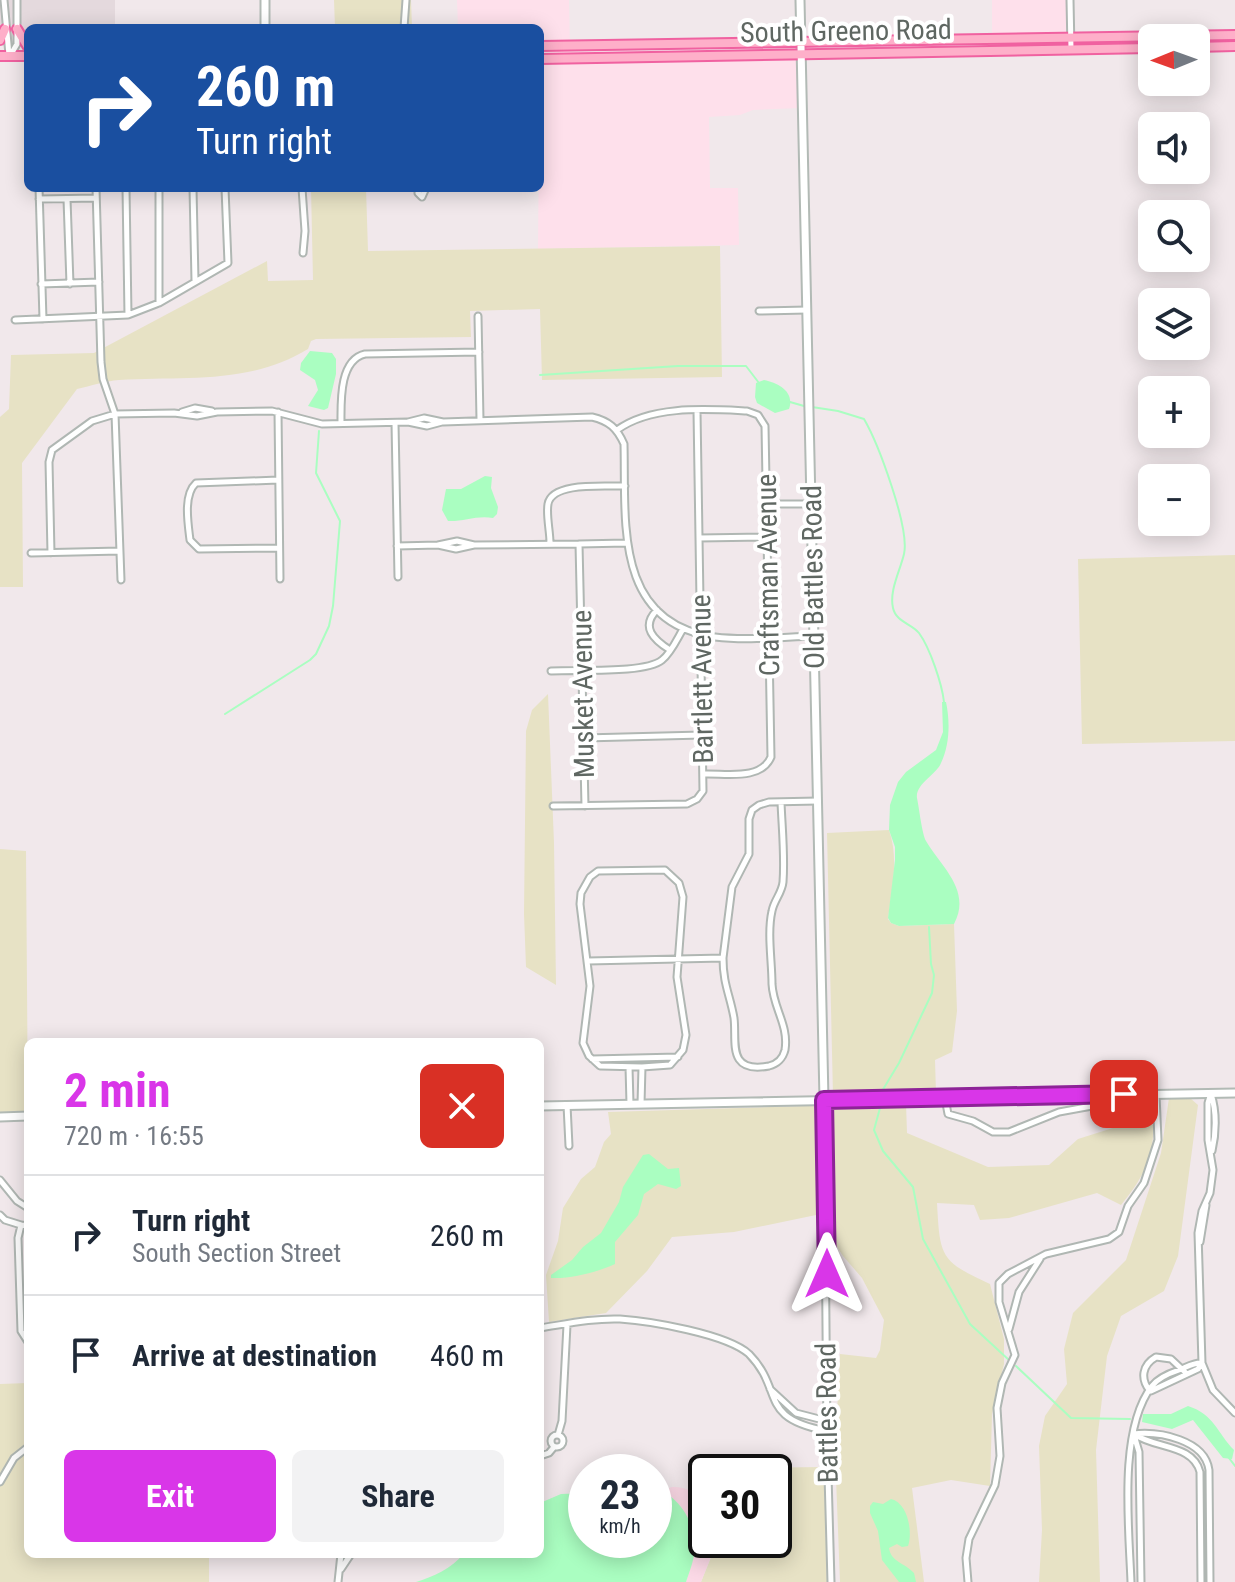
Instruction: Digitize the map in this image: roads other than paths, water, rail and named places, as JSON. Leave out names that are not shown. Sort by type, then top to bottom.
[{"type":"main road","points":[[0,40],[5,29]]},
{"type":"main road","points":[[17,29],[24,40]]},
{"type":"main road","name":"South Greeno Road","points":[[544,46],[1235,35]]},
{"type":"main road","points":[[1210,47],[1235,46]]},
{"type":"main road","name":"South Greeno Road","points":[[544,59],[1138,48]]},
{"type":"street","points":[[4,0],[4,56]]},
{"type":"street","points":[[4,56],[17,44],[17,0]]},
{"type":"street","points":[[265,0],[265,24]]},
{"type":"street","points":[[406,0],[406,24]]},
{"type":"street","name":"Old Battles Road","points":[[800,0],[824,1100]]},
{"type":"street","points":[[1070,0],[1071,49]]},
{"type":"street","points":[[552,46],[553,58]]},
{"type":"street","points":[[39,192],[43,319]]},
{"type":"street","points":[[96,192],[101,371],[115,414],[121,580]]},
{"type":"street","points":[[126,192],[128,315]]},
{"type":"street","points":[[159,192],[159,303]]},
{"type":"street","points":[[193,192],[195,281]]},
{"type":"street","points":[[15,320],[128,315],[159,303],[228,263],[225,192]]},
{"type":"street","points":[[302,192],[303,253]]},
{"type":"street","points":[[39,199],[96,198]]},
{"type":"street","points":[[67,199],[70,284]]},
{"type":"street","points":[[41,284],[99,282]]},
{"type":"street","points":[[759,311],[808,310]]},
{"type":"street","points":[[478,316],[480,420]]},
{"type":"street","points":[[341,423],[347,367],[354,358],[365,354],[479,352]]},
{"type":"street","points":[[51,553],[49,462],[52,450],[92,421],[115,414],[174,413],[195,408],[217,412],[278,412],[314,422],[341,423],[395,423],[424,418],[443,422],[592,417],[603,420],[617,430],[624,444],[626,543],[630,564],[640,586],[657,610],[683,629],[701,634],[726,638],[815,636]]},
{"type":"street","name":"Craftsman Avenue","points":[[617,430],[636,418],[665,412],[744,410],[755,413],[762,419],[765,428],[771,751],[768,764],[756,772],[704,774]]},
{"type":"street","name":"Bartlett Avenue","points":[[553,806],[687,804],[700,795],[704,786],[697,411]]},
{"type":"street","points":[[278,412],[280,579]]},
{"type":"street","points":[[395,423],[398,577]]},
{"type":"street","points":[[278,480],[196,483],[189,492],[188,526],[191,543],[199,549],[279,548]]},
{"type":"street","points":[[550,543],[548,504],[558,490],[625,486]]},
{"type":"street","points":[[766,504],[811,504]]},
{"type":"street","points":[[699,538],[766,537]]},
{"type":"street","points":[[397,546],[438,545],[457,541],[474,545],[626,543]]},
{"type":"street","name":"Musket Avenue","points":[[579,544],[585,806]]},
{"type":"street","points":[[31,553],[120,551]]},
{"type":"street","points":[[657,610],[649,619],[649,630],[657,642],[670,650]]},
{"type":"street","points":[[551,671],[641,669],[665,659],[683,629]]},
{"type":"street","points":[[584,738],[702,735]]},
{"type":"street","points":[[781,802],[783,884],[772,912],[772,988],[785,1027],[785,1044],[783,1055],[776,1063],[754,1066],[736,1055],[733,1014],[724,984],[723,958],[732,887],[749,854],[750,815],[759,805],[781,802],[818,801]]},
{"type":"street","points":[[623,869],[665,870],[679,883],[683,897],[678,959],[677,993],[686,1035],[678,1057],[670,1065],[606,1068],[596,1064],[585,1050],[582,1036],[590,991],[580,904],[581,893],[593,873],[623,869]]},
{"type":"street","points":[[588,961],[723,958]]},
{"type":"street","points":[[591,1059],[678,1057]]},
{"type":"street","points":[[630,1104],[632,1058]]},
{"type":"street","points":[[641,1104],[642,1067]]},
{"type":"street","points":[[1211,1093],[1208,1140],[1212,1183],[1199,1243],[1202,1363],[1213,1390],[1235,1413]]},
{"type":"street","points":[[544,1106],[1235,1093]]},
{"type":"street","points":[[968,1582],[966,1558],[969,1539],[995,1485],[998,1470],[997,1408],[1002,1383],[1015,1355],[999,1302],[999,1283],[1018,1268],[1042,1256],[1109,1239],[1119,1232],[1128,1206],[1144,1183],[1158,1140],[1156,1094]]},
{"type":"street","points":[[945,1098],[948,1114],[973,1121],[993,1132],[1009,1132],[1059,1112],[1092,1106],[1119,1107],[1157,1119]]},
{"type":"street","name":"Battles Road","points":[[824,1100],[831,1582]]},
{"type":"street","points":[[567,1105],[569,1146]]},
{"type":"street","points":[[0,1117],[24,1116]]},
{"type":"street","points":[[1,1184],[24,1205]]},
{"type":"street","points":[[0,1215],[5,1220],[24,1226]]},
{"type":"street","points":[[24,1228],[18,1238],[24,1337]]},
{"type":"street","points":[[1009,1330],[1019,1292],[1042,1256]]},
{"type":"street","points":[[544,1327],[619,1319],[725,1339],[749,1355],[779,1409],[793,1422],[827,1431]]},
{"type":"street","points":[[544,1455],[554,1447],[551,1440],[558,1435],[562,1421],[567,1324]]},
{"type":"street","points":[[1150,1391],[1143,1376],[1151,1360],[1167,1357],[1185,1371]]},
{"type":"street","points":[[1150,1391],[1156,1391],[1185,1371],[1198,1369],[1202,1363]]},
{"type":"street","points":[[768,1387],[796,1413],[827,1421]]},
{"type":"street","points":[[1131,1582],[1129,1455],[1140,1406],[1150,1391]]},
{"type":"street","points":[[1133,1434],[1145,1433],[1200,1449],[1208,1461],[1210,1582]]},
{"type":"street","points":[[1133,1434],[1145,1442],[1193,1456],[1200,1473],[1201,1582]]},
{"type":"street","points":[[1133,1434],[1139,1452],[1141,1582]]},
{"type":"street","points":[[1169,1449],[1170,1439]]},
{"type":"street","points":[[0,1482],[14,1458],[24,1450]]},
{"type":"street","points":[[1200,1473],[1209,1472]]},
{"type":"street","points":[[1129,1494],[1140,1494]]},
{"type":"street","points":[[1201,1535],[1210,1535]]},
{"type":"street","points":[[1130,1538],[1140,1538]]},
{"type":"street","points":[[339,1580],[341,1558]]},
{"type":"street","points":[[341,1570],[348,1558]]},
{"type":"waterway","points":[[540,375],[678,366],[746,366],[759,383]]},
{"type":"waterway","points":[[790,402],[804,406]]},
{"type":"waterway","points":[[812,407],[864,419],[870,431],[892,486],[905,542],[892,595],[893,608],[897,617],[916,630],[923,640],[935,666],[944,702]]},
{"type":"waterway","points":[[225,714],[310,660],[329,626],[340,521],[316,473],[319,431]]},
{"type":"waterway","points":[[879,1096],[899,1063],[932,993],[934,975],[929,927]]},
{"type":"waterway","points":[[880,1108],[874,1130],[883,1151],[913,1187],[923,1239],[970,1324],[1010,1361]]},
{"type":"waterway","points":[[1016,1366],[1071,1418],[1130,1419]]},
{"type":"waterway","points":[[1229,1458],[1235,1466]]}]
